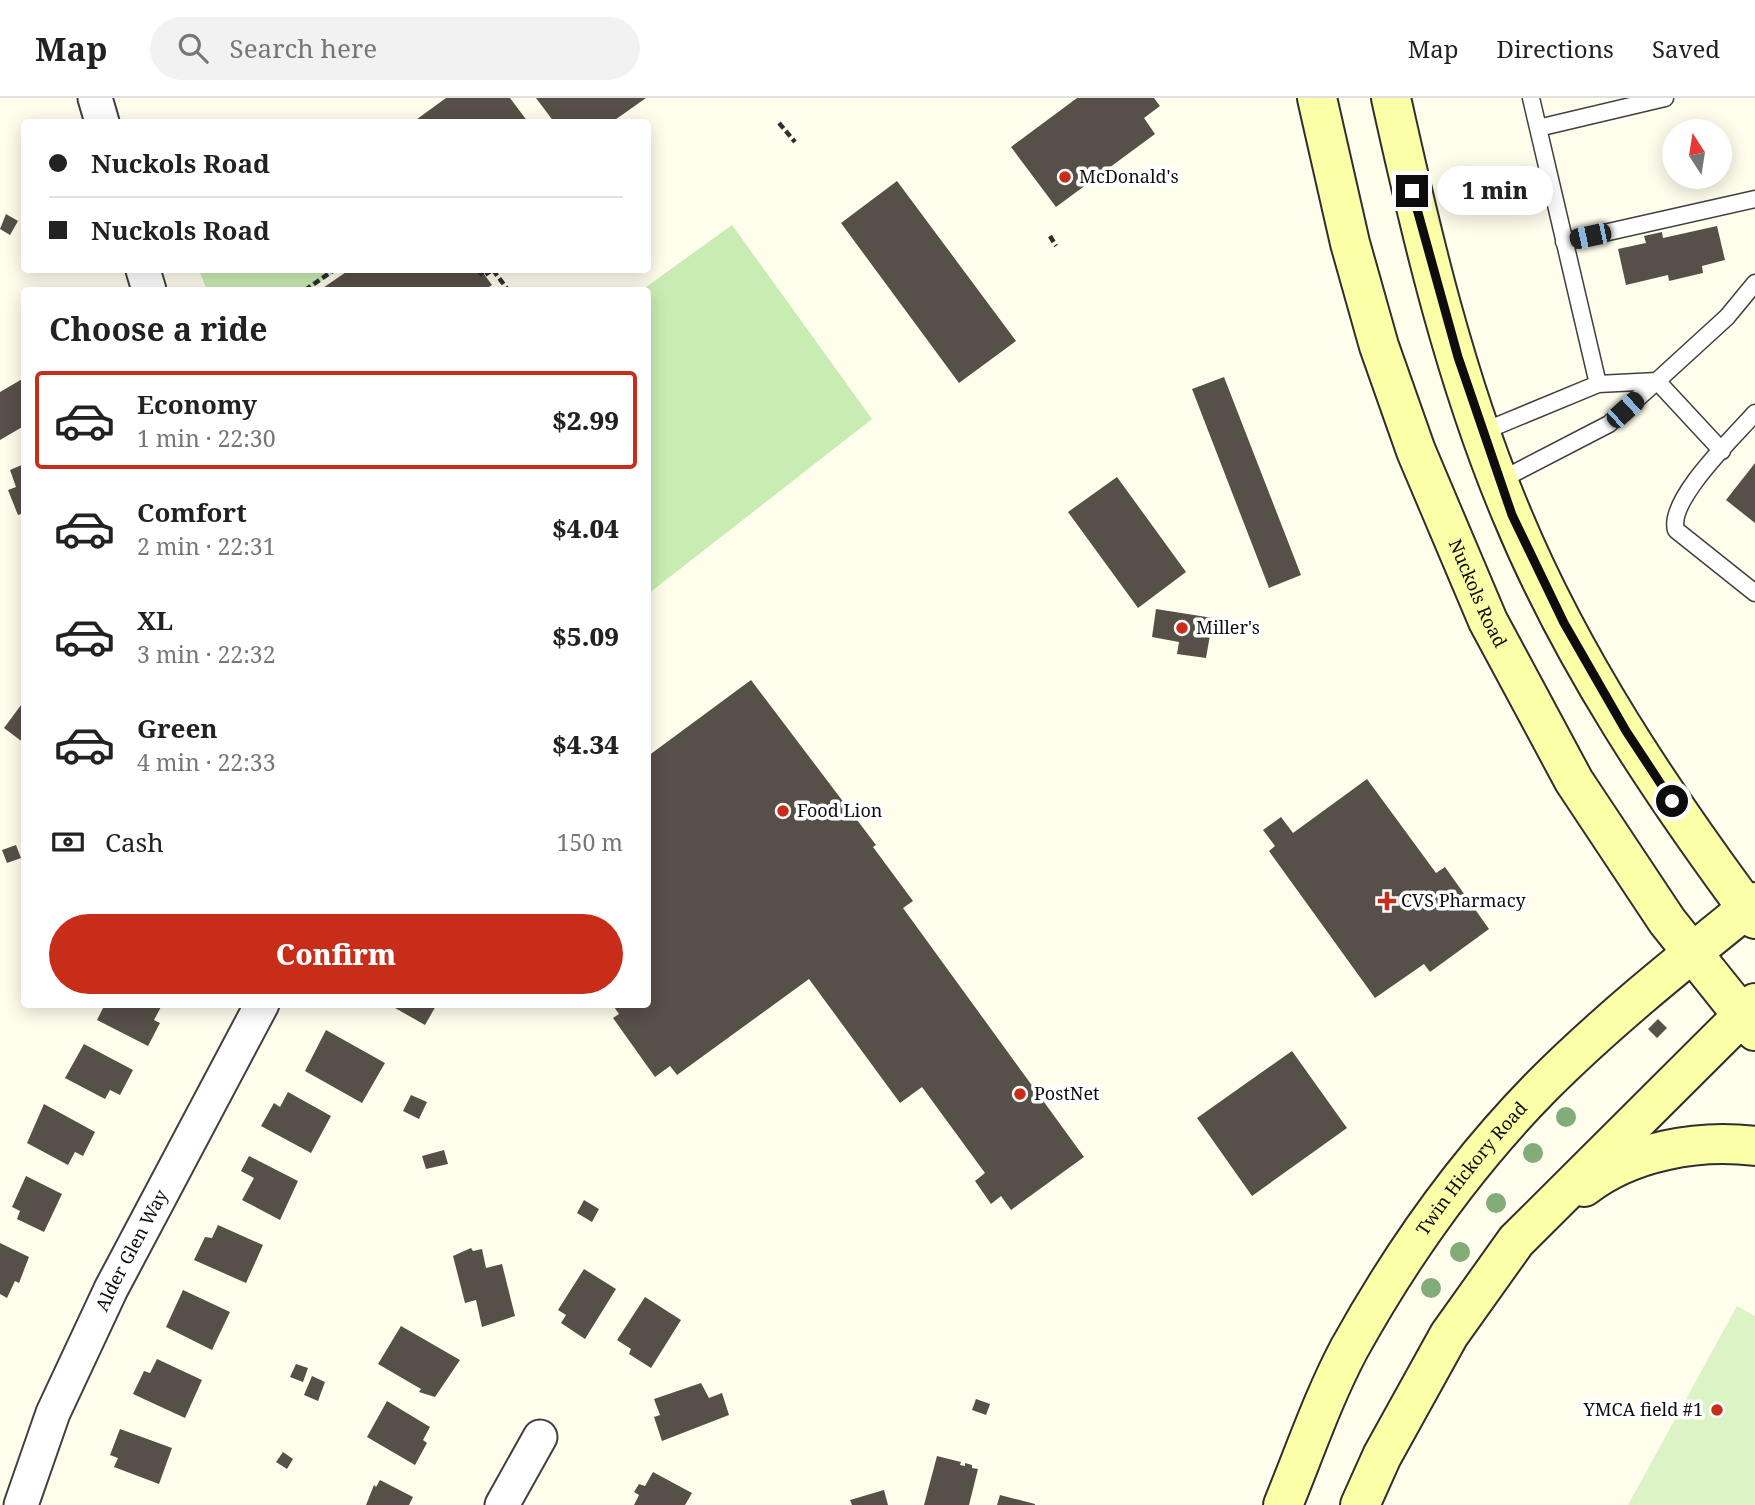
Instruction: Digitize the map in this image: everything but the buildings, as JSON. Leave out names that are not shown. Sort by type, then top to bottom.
[{"type":"main road","name":"Nuckols Road","points":[[1317,98],[1350,243],[1379,346],[1416,451],[1469,576],[1533,709],[1574,780],[1691,953],[1751,1016]]},
{"type":"main road","points":[[1391,98],[1417,215],[1482,432],[1499,481],[1536,568],[1600,685],[1660,784],[1752,910]]},
{"type":"main road","name":"Twin Hickory Road","points":[[1283,1505],[1348,1352],[1376,1302],[1441,1208],[1542,1086],[1632,1002],[1691,953],[1752,910]]},
{"type":"main road","points":[[1360,1505],[1382,1456],[1449,1335],[1483,1283],[1516,1241],[1751,1016]]},
{"type":"main road","points":[[1516,1241],[1589,1183],[1625,1165],[1661,1152],[1698,1144],[1755,1146]]},
{"type":"street","points":[[95,98],[101,119]]},
{"type":"street","name":"Alder Glen Way","points":[[21,1505],[53,1413],[111,1289],[260,1008]]},
{"type":"street","points":[[502,1505],[540,1437]]},
{"type":"lane","points":[[1531,98],[1598,384]]},
{"type":"lane","points":[[1538,128],[1665,98]]},
{"type":"lane","points":[[1564,242],[1755,198]]},
{"type":"lane","points":[[1499,481],[1609,424],[1727,317],[1755,283]]},
{"type":"lane","points":[[1482,432],[1598,384],[1657,380]]},
{"type":"lane","points":[[1657,380],[1722,451]]},
{"type":"lane","points":[[1755,413],[1682,498],[1673,521],[1676,530],[1755,593]]},
{"type":"path","points":[[779,123],[795,142]]},
{"type":"path","points":[[1050,236],[1056,246]]},
{"type":"path","points":[[309,287],[330,273]]},
{"type":"green space","points":[[732,225],[872,419],[651,592],[651,287],[646,287]]},
{"type":"green space","points":[[200,273],[334,273],[312,287],[206,287]]},
{"type":"green space","name":"YMCA field #1","points":[[1737,1306],[1755,1316],[1755,1505],[1628,1505]]},
{"type":"place","name":"McDonald's","points":[[1065,177]]},
{"type":"place","name":"Miller's","points":[[1182,628]]},
{"type":"place","name":"Food Lion","points":[[783,811]]},
{"type":"place","name":"CVS Pharmacy","points":[[1387,901]]},
{"type":"place","name":"PostNet","points":[[1020,1094]]},
{"type":"place","name":"YMCA field #1","points":[[1717,1410]]},
{"type":"route","points":[[1412,191],[1458,357],[1512,515],[1564,623],[1626,731],[1672,801]]}]
